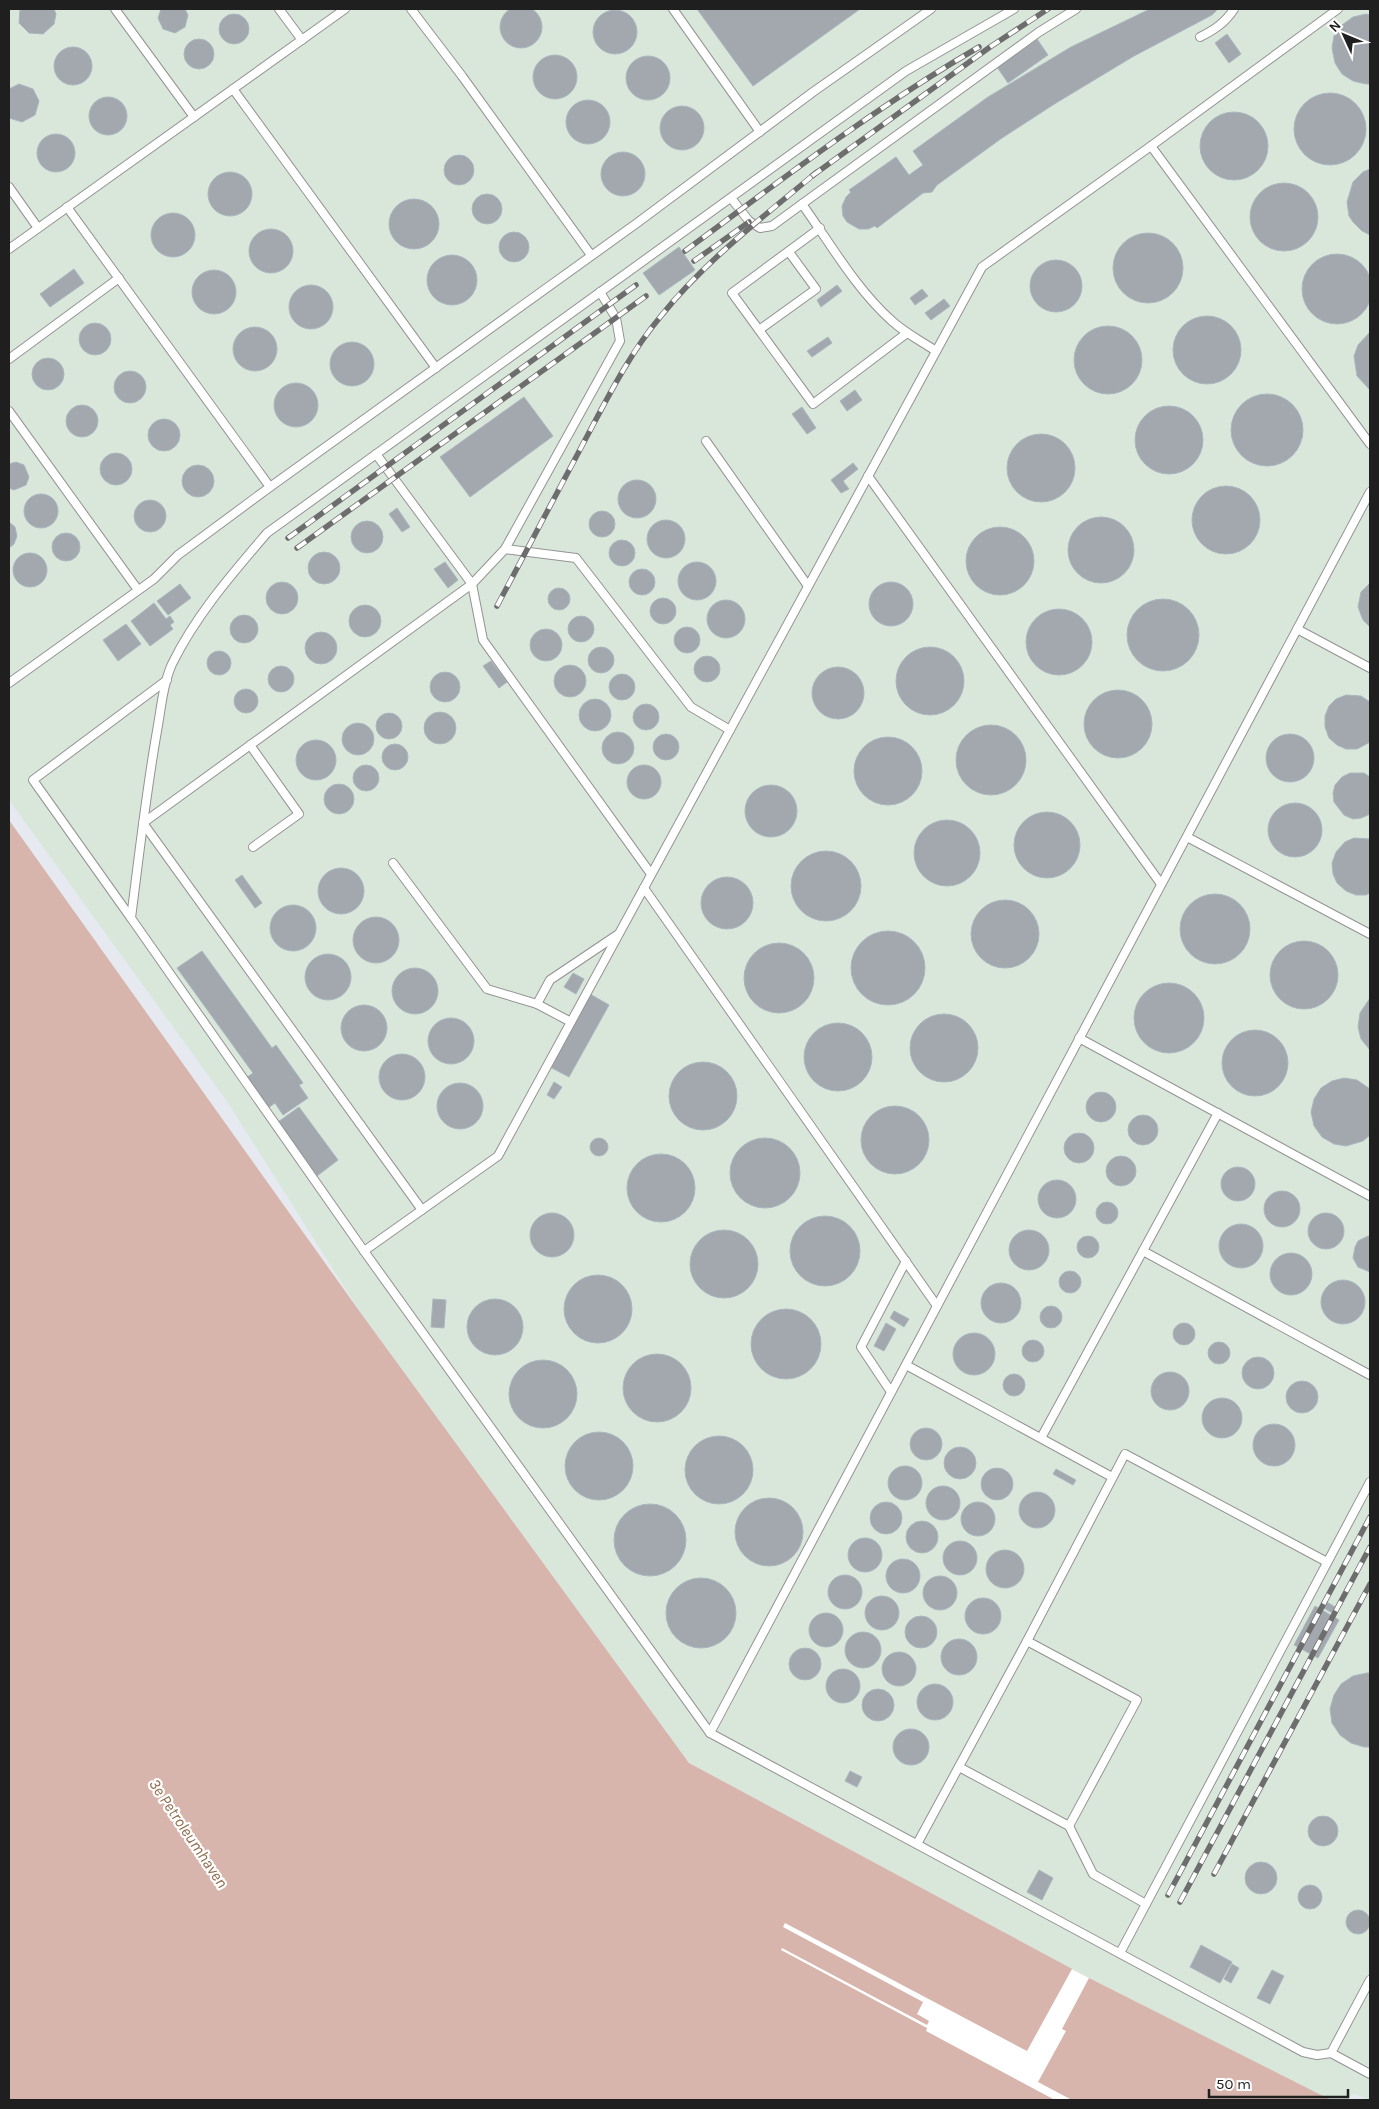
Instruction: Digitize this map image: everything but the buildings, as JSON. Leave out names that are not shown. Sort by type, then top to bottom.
[{"type":"lane","points":[[115,9],[194,117]]},
{"type":"lane","points":[[279,9],[302,40]]},
{"type":"lane","points":[[9,249],[345,9]]},
{"type":"lane","points":[[411,9],[462,76],[591,255]]},
{"type":"lane","points":[[673,9],[760,132]]},
{"type":"lane","points":[[9,683],[154,579],[178,555],[270,487],[931,9]]},
{"type":"lane","points":[[131,918],[150,771],[171,666],[191,630],[226,581],[268,533],[906,71],[1014,9]]},
{"type":"lane","points":[[731,198],[749,221],[760,228],[772,226],[1039,32],[1076,9]]},
{"type":"lane","points":[[1200,37],[1216,29],[1228,19],[1234,9]]},
{"type":"lane","points":[[364,1251],[498,1156],[982,267],[1338,9]]},
{"type":"lane","points":[[233,89],[436,368]]},
{"type":"lane","points":[[1151,146],[1370,444]]},
{"type":"lane","points":[[9,187],[38,228]]},
{"type":"lane","points":[[802,204],[868,295],[890,319],[936,351]]},
{"type":"lane","points":[[67,207],[270,487]]},
{"type":"lane","points":[[820,228],[732,293],[813,404],[908,333]]},
{"type":"lane","points":[[759,330],[816,289],[789,252]]},
{"type":"lane","points":[[9,360],[119,278]]},
{"type":"lane","points":[[143,823],[472,584],[505,549],[620,341],[616,318],[600,292]]},
{"type":"lane","points":[[9,411],[138,590]]},
{"type":"lane","points":[[706,441],[808,586]]},
{"type":"lane","points":[[376,454],[472,584],[483,640],[651,874]]},
{"type":"lane","points":[[868,476],[1162,884]]},
{"type":"lane","points":[[710,1733],[1370,492]]},
{"type":"lane","points":[[505,549],[576,558],[691,708],[730,730]]},
{"type":"lane","points":[[1297,629],[1370,668]]},
{"type":"lane","points":[[167,680],[33,780],[364,1251],[710,1733],[1303,2052],[1317,2055],[1331,2053],[1370,2074]]},
{"type":"lane","points":[[250,746],[299,814],[254,847]]},
{"type":"lane","points":[[143,823],[422,1210]]},
{"type":"lane","points":[[1187,837],[1370,934]]},
{"type":"lane","points":[[393,862],[487,990],[537,1004],[571,1022]]},
{"type":"lane","points":[[644,888],[937,1306]]},
{"type":"lane","points":[[537,1004],[550,980],[618,934]]},
{"type":"lane","points":[[1079,1038],[1370,1196]]},
{"type":"lane","points":[[1041,1438],[1218,1114]]},
{"type":"lane","points":[[1143,1251],[1370,1374]]},
{"type":"lane","points":[[891,1392],[861,1347],[906,1261]]},
{"type":"lane","points":[[906,1366],[1112,1477]]},
{"type":"lane","points":[[917,1844],[1027,1641],[1125,1454],[1327,1562]]},
{"type":"lane","points":[[1120,1954],[1370,1482]]},
{"type":"lane","points":[[1027,1641],[1137,1700],[1069,1826]]},
{"type":"lane","points":[[959,1767],[1069,1826],[1093,1874],[1146,1904]]},
{"type":"lane","points":[[1331,2053],[1370,1980]]},
{"type":"shaded area","points":[[9,9],[1370,9],[1370,2100],[1354,2094],[1346,2100],[1331,2100],[1089,1978],[689,1763],[360,1312],[226,1100],[9,800]]},
{"type":"water","name":"3e Petroleumhaven","points":[[9,820],[360,1312],[689,1763],[1089,1978],[1331,2100],[9,2100]]},
{"type":"pier","points":[[785,1923],[1027,2051],[1072,1969],[1089,1978],[1062,2029],[1066,2031],[1038,2082],[1072,2100],[1055,2100],[926,2031],[927,2028],[781,1950],[782,1948],[927,2025],[929,2021],[917,2014],[923,2002],[783,1927]]},
{"type":"railway","points":[[812,176],[990,47],[1048,9]]},
{"type":"railway","points":[[685,251],[866,119],[979,47]]},
{"type":"railway","points":[[497,606],[610,393],[649,331],[678,296],[715,258],[817,172]]},
{"type":"railway","points":[[694,261],[749,222]]},
{"type":"railway","points":[[288,538],[636,285]]},
{"type":"railway","points":[[297,548],[646,296]]},
{"type":"railway","points":[[1168,1895],[1370,1517]]},
{"type":"railway","points":[[1180,1902],[1370,1547]]},
{"type":"railway","points":[[1214,1874],[1370,1584]]}]
